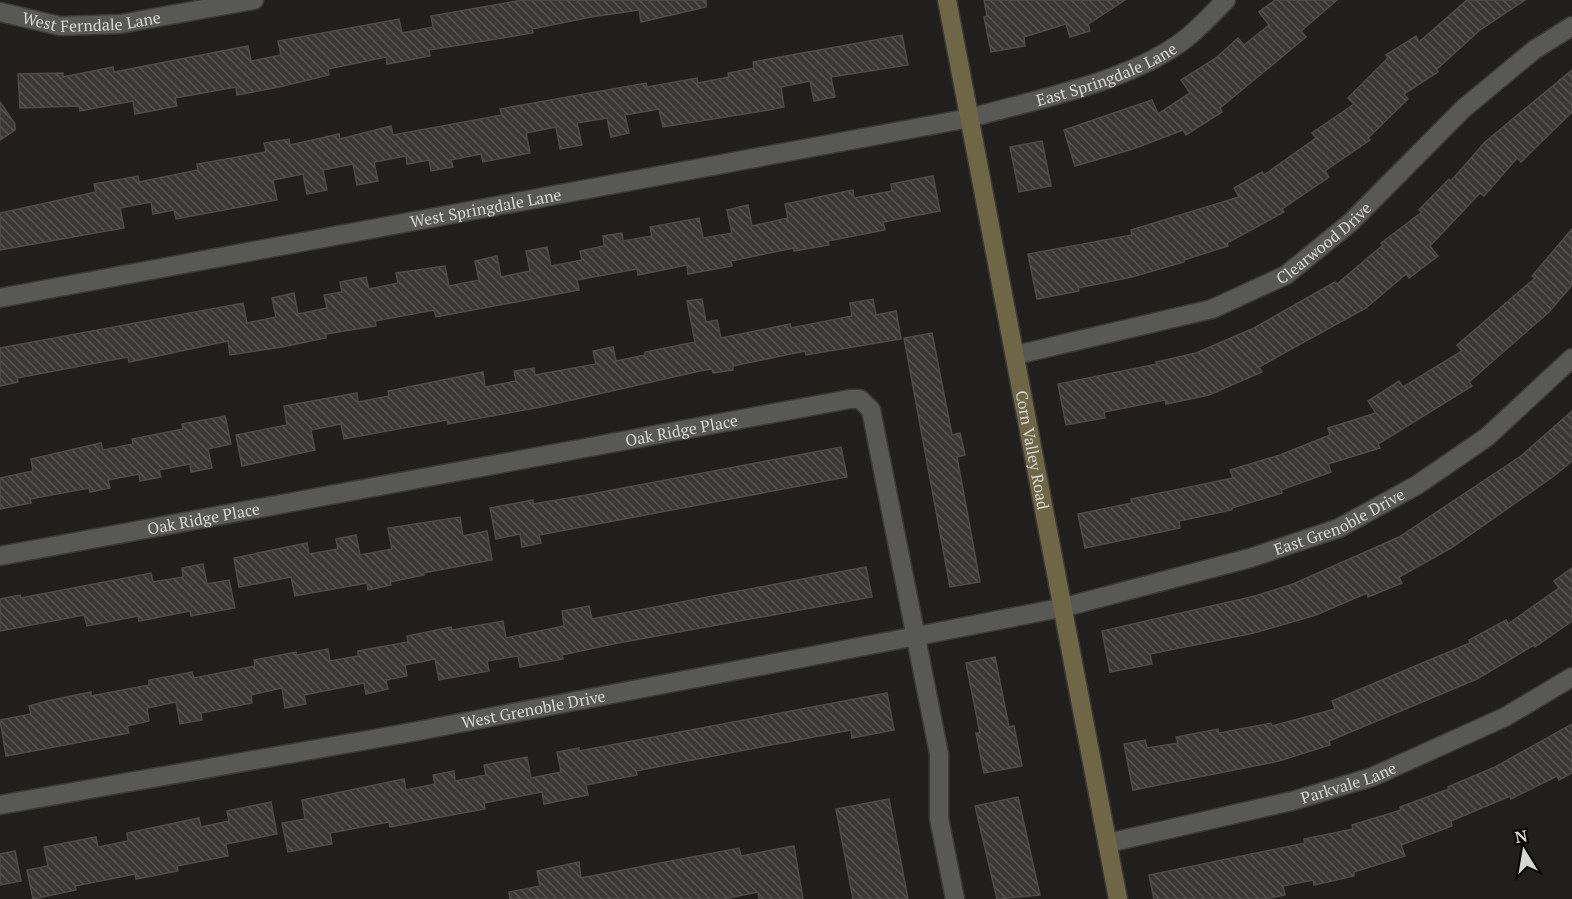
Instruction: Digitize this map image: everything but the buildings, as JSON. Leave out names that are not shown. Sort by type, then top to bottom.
[{"type":"main road","name":"Corn Valley Road","points":[[947,0],[1065,607],[1118,899]]},
{"type":"street","name":"West Ferndale Lane","points":[[0,12],[60,26],[120,24],[254,0]]},
{"type":"street","name":"East Springdale Lane","points":[[970,118],[1106,80],[1153,58],[1188,37],[1226,0]]},
{"type":"street","name":"Clearwood Drive","points":[[1016,354],[1212,309],[1286,275],[1350,223],[1463,109],[1534,50],[1572,26]]},
{"type":"street","name":"West Springdale Lane","points":[[0,298],[970,118]]},
{"type":"street","name":"East Grenoble Drive","points":[[1065,607],[1250,558],[1339,528],[1417,485],[1487,437],[1572,358]]},
{"type":"street","name":"Oak Ridge Place","points":[[0,556],[860,399],[871,410],[917,636],[939,754],[939,818],[955,899]]},
{"type":"street","name":"West Grenoble Drive","points":[[0,805],[406,733],[1065,607]]},
{"type":"street","name":"Parkvale Lane","points":[[1108,843],[1292,801],[1372,777],[1504,717],[1572,677]]}]
